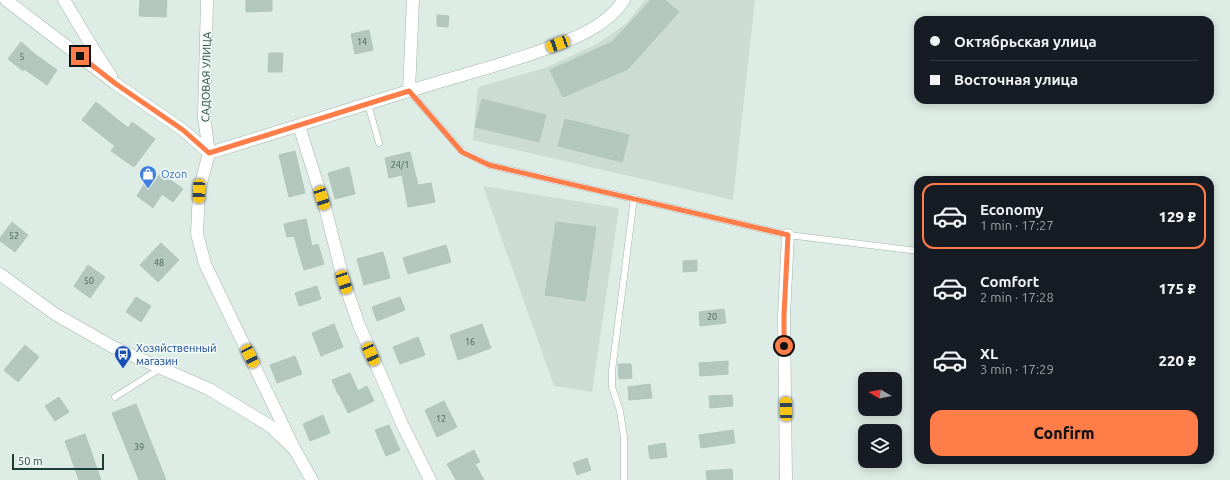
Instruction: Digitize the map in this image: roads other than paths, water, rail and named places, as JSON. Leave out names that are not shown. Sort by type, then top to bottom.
[{"type":"street","points":[[6,0],[116,84],[183,130],[209,153]]},
{"type":"street","points":[[64,0],[116,84]]},
{"type":"street","name":"САДОВАЯ УЛИЦА","points":[[208,0],[204,117],[209,153]]},
{"type":"street","points":[[409,91],[414,0]]},
{"type":"street","points":[[209,153],[515,60],[573,39],[603,22],[621,5],[624,0]]},
{"type":"street","points":[[299,126],[326,211],[344,282],[359,325],[402,424],[430,480]]},
{"type":"street","points":[[209,153],[199,191],[197,234],[205,264],[295,450],[312,480]]},
{"type":"street","points":[[786,480],[784,315],[788,235]]},
{"type":"street","points":[[0,274],[55,314],[113,347],[208,389],[264,422],[295,450]]},
{"type":"lane","points":[[409,91],[462,152],[489,165],[788,235],[914,251]]},
{"type":"lane","points":[[368,104],[379,144]]},
{"type":"lane","points":[[624,480],[624,437],[620,411],[612,388],[612,370],[634,198]]},
{"type":"lane","points":[[115,397],[161,368]]},
{"type":"place","name":"Ozon","points":[[148,189]]},
{"type":"place","name":"Хозяйственный магазин","points":[[123,369]]}]
